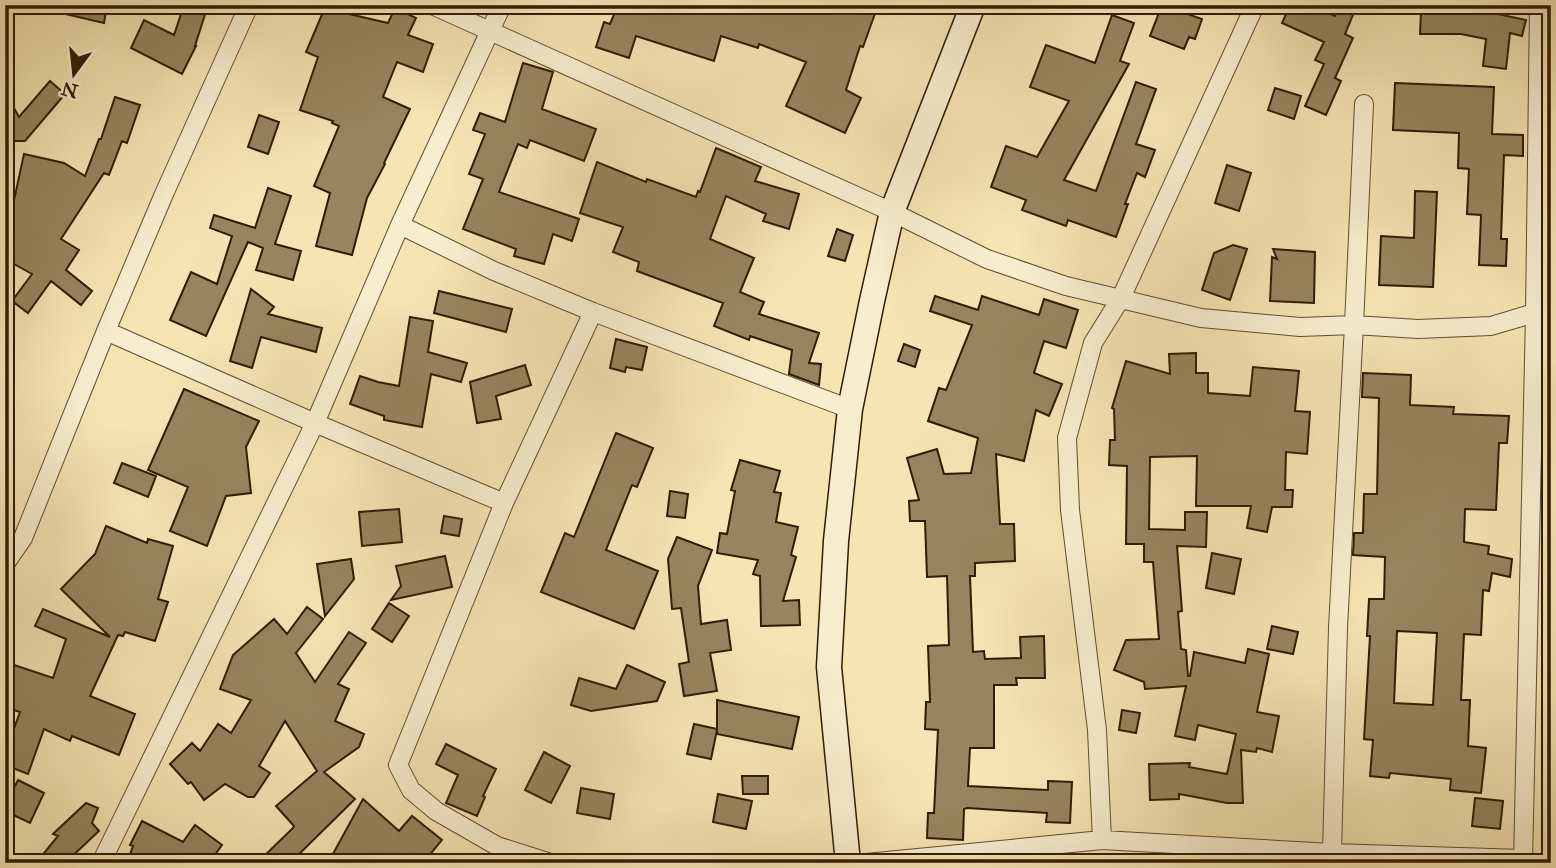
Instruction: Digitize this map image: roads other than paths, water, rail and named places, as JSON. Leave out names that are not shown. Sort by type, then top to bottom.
[{"type":"street","points":[[5,564],[23,538],[164,194],[249,5]]},
{"type":"street","points":[[432,5],[892,212],[987,259],[1066,286],[1201,318],[1300,327],[1354,325],[1418,329],[1491,326],[1543,311]]},
{"type":"street","points":[[101,863],[314,423],[400,225],[502,5]]},
{"type":"street","points":[[848,863],[829,667],[836,541],[850,409],[892,212],[972,5]]},
{"type":"street","points":[[1102,840],[1097,730],[1070,510],[1067,438],[1093,343],[1121,298],[1255,5]]},
{"type":"street","points":[[866,863],[1102,840],[1331,858],[1523,861],[1543,311],[1539,5]]},
{"type":"street","points":[[1331,858],[1338,628],[1364,104]]},
{"type":"street","points":[[400,225],[494,271],[593,312],[850,409]]},
{"type":"street","points":[[551,863],[497,846],[436,811],[411,790],[398,765],[505,503],[593,312]]},
{"type":"street","points":[[106,331],[314,423],[505,503]]}]
